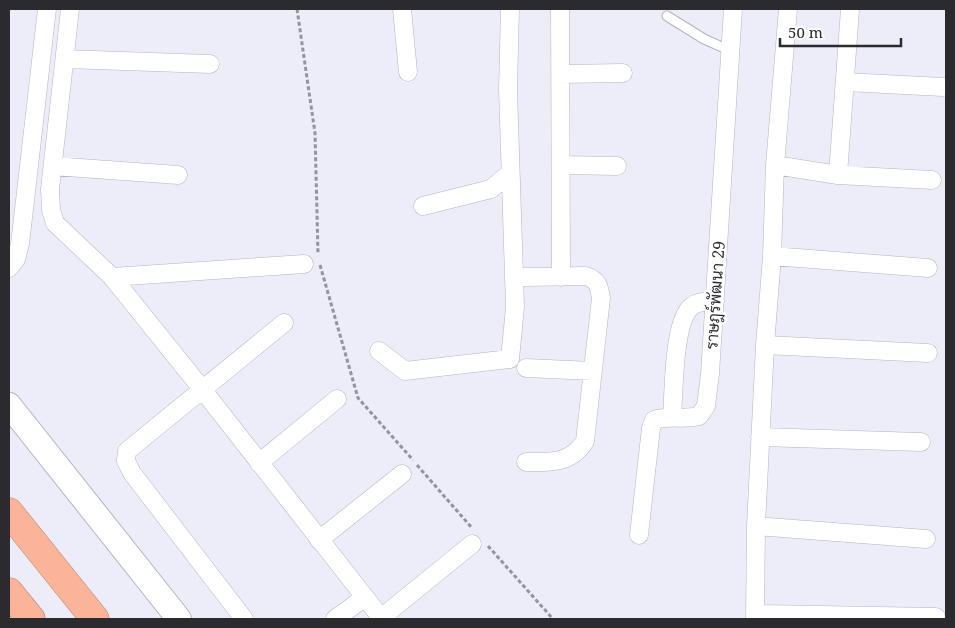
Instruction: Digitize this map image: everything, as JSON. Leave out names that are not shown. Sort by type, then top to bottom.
[{"type":"highway","points":[[9,512],[95,619]]},
{"type":"highway","points":[[9,592],[31,619]]},
{"type":"main road","points":[[9,405],[179,619]]},
{"type":"street","points":[[9,268],[16,259],[20,244],[47,9]]},
{"type":"street","points":[[70,9],[53,166],[50,210],[55,223],[112,277],[202,388],[364,598],[382,618],[472,544]]},
{"type":"street","points":[[402,9],[408,72]]},
{"type":"street","points":[[379,351],[405,371],[510,358],[514,306],[508,89],[510,9]]},
{"type":"street","points":[[560,9],[561,277]]},
{"type":"street","name":"ราษฎร์พัฒนา 29","points":[[639,535],[651,428],[654,420],[665,416],[690,418],[699,416],[706,406],[715,301],[733,9]]},
{"type":"street","points":[[788,9],[775,165],[772,256],[765,345],[756,526],[755,616],[936,617]]},
{"type":"street","points":[[838,175],[850,9]]},
{"type":"street","points":[[65,59],[210,64]]},
{"type":"street","points":[[561,74],[623,73]]},
{"type":"street","points":[[845,82],[943,86]]},
{"type":"street","points":[[561,165],[617,166]]},
{"type":"street","points":[[775,165],[838,175],[932,180]]},
{"type":"street","points":[[53,166],[178,175]]},
{"type":"street","points":[[423,206],[491,189],[510,173]]},
{"type":"street","points":[[772,256],[928,268]]},
{"type":"street","points":[[112,277],[304,264]]},
{"type":"street","points":[[525,277],[586,276],[594,279],[598,284],[601,298],[585,441],[579,452],[569,458],[554,462],[526,462]]},
{"type":"street","points":[[672,417],[677,340],[685,317],[691,306],[715,301]]},
{"type":"street","points":[[244,619],[132,473],[126,461],[127,451],[284,323]]},
{"type":"street","points":[[765,345],[928,353]]},
{"type":"street","points":[[526,368],[593,371]]},
{"type":"street","points":[[259,462],[337,399]]},
{"type":"street","points":[[760,437],[921,442]]},
{"type":"street","points":[[319,540],[402,474]]},
{"type":"street","points":[[756,526],[926,539]]},
{"type":"street","points":[[335,619],[364,598]]},
{"type":"lane","points":[[667,16],[704,40],[731,51]]}]
